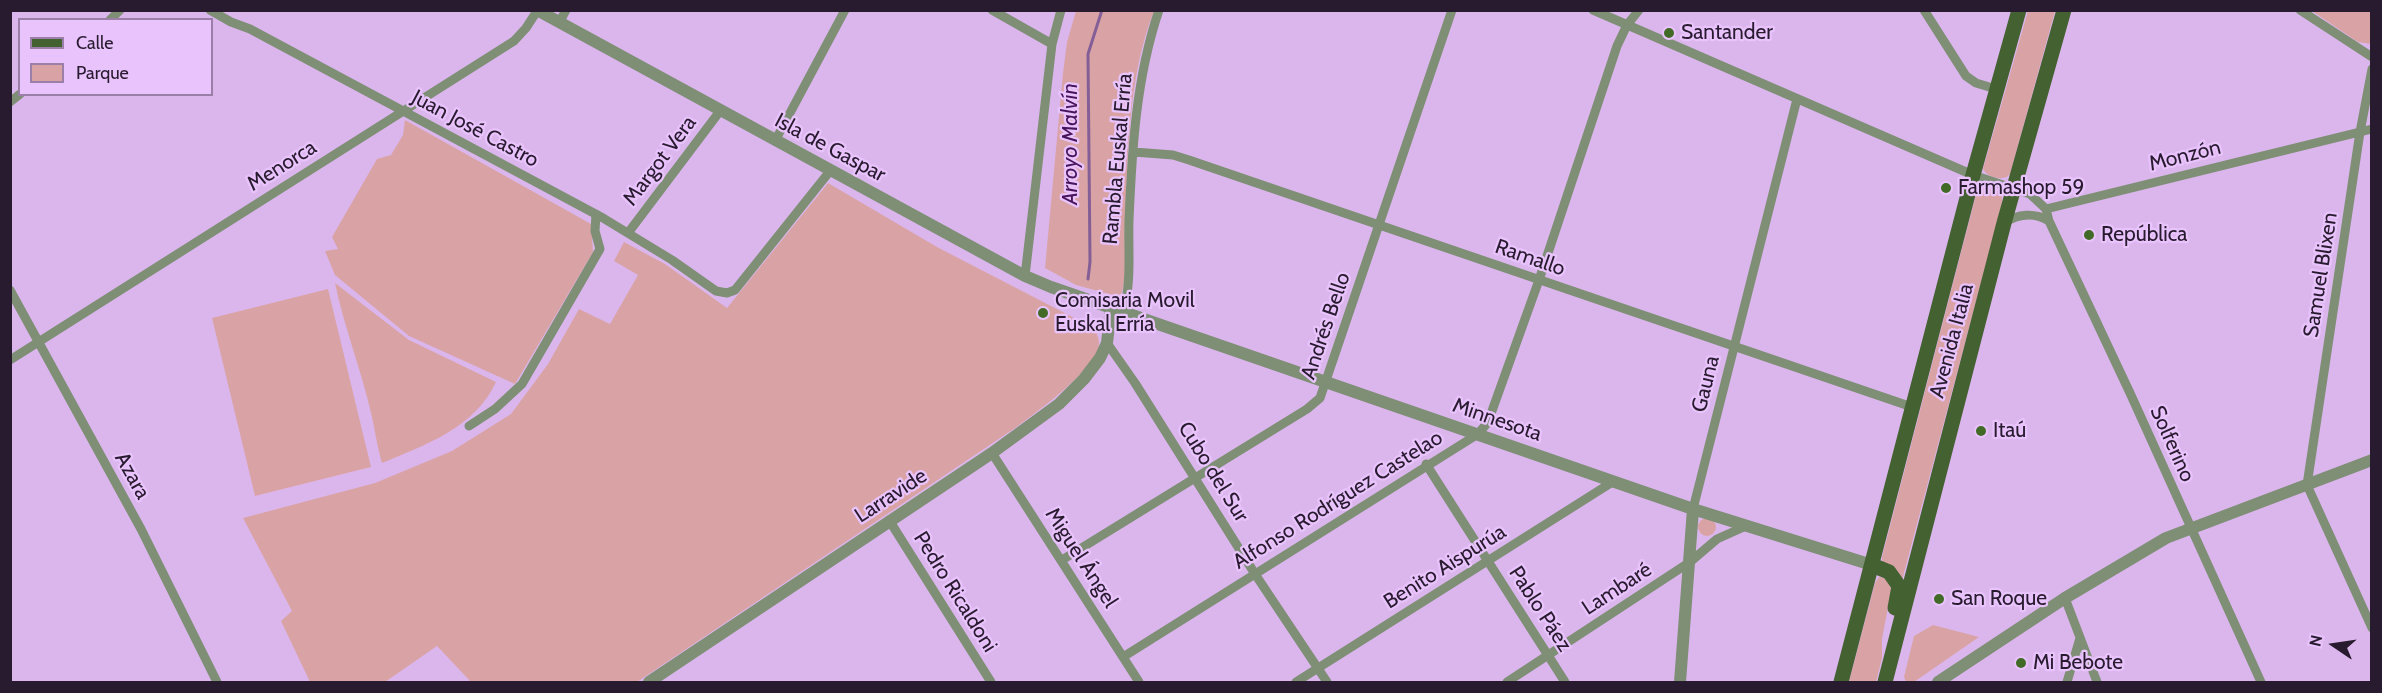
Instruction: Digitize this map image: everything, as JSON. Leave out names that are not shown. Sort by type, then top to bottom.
[{"type":"main road","name":"Avenida Italia","points":[[1841,682],[1973,175],[2019,10]]},
{"type":"main road","name":"Avenida Italia","points":[[1887,676],[2004,223],[2064,10]]},
{"type":"main road","points":[[1872,566],[1889,573],[1899,586],[1885,645],[1887,676]]},
{"type":"street","name":"Juan José Castro","points":[[210,10],[231,22],[250,29],[596,214],[716,291],[727,293],[735,290],[830,171]]},
{"type":"street","points":[[559,23],[566,10]]},
{"type":"street","points":[[776,141],[845,10]]},
{"type":"street","points":[[992,10],[1052,44]]},
{"type":"street","points":[[1025,276],[1052,44],[1061,10]]},
{"type":"street","name":"Rambla Euskal Erría","points":[[1117,310],[1128,293],[1129,218],[1138,93],[1160,10]]},
{"type":"street","name":"Andrés Bello","points":[[1062,560],[1307,409],[1320,398],[1452,10]]},
{"type":"street","points":[[1593,10],[1973,175],[2030,194],[2046,209]]},
{"type":"street","name":"Alfonso Rodríguez Castelao","points":[[1123,657],[1426,464],[1478,434],[1488,422],[1539,280],[1617,46],[1627,25],[1639,10]]},
{"type":"street","points":[[1924,10],[1966,76],[1976,83],[1996,89]]},
{"type":"street","points":[[2300,10],[2372,57]]},
{"type":"street","name":"Menorca","points":[[10,360],[514,41],[537,11]]},
{"type":"street","name":"Isla de Gaspar","points":[[537,11],[1025,276],[1117,310]]},
{"type":"street","name":"Samuel Blixen","points":[[2307,485],[2360,132],[2372,69]]},
{"type":"street","name":"Gauna","points":[[1680,682],[1693,509],[1797,99]]},
{"type":"street","name":"Margot Vera","points":[[628,233],[720,111]]},
{"type":"street","name":"Monzón","points":[[2046,209],[2372,129]]},
{"type":"street","name":"Ramallo","points":[[1134,152],[1173,155],[1189,160],[1912,407]]},
{"type":"street","name":"Solferino","points":[[2046,209],[2049,221],[2261,682]]},
{"type":"street","points":[[469,426],[511,395],[530,373],[600,249],[595,231],[596,214]]},
{"type":"street","points":[[2004,223],[2021,216],[2034,216],[2049,221]]},
{"type":"street","name":"Azara","points":[[10,290],[141,529],[217,682]]},
{"type":"street","name":"Larravide","points":[[649,682],[992,453],[1066,398],[1093,368],[1107,343],[1117,310]]},
{"type":"street","name":"Minnesota","points":[[1117,310],[1693,509],[1872,566]]},
{"type":"street","name":"Cubo del Sur","points":[[1107,343],[1327,682]]},
{"type":"street","name":"Miguel Ángel","points":[[992,453],[1139,682]]},
{"type":"street","points":[[1938,682],[2065,598],[2166,538],[2372,460]]},
{"type":"street","name":"Pablo Páez","points":[[1426,464],[1565,682]]},
{"type":"street","name":"Benito Aispurúa","points":[[1296,682],[1614,481]]},
{"type":"street","points":[[2307,485],[2372,628]]},
{"type":"street","name":"Pedro Ricaldoni","points":[[889,520],[991,682]]},
{"type":"street","name":"Lambaré","points":[[1507,682],[1690,562],[1717,539],[1746,525]]},
{"type":"street","points":[[2065,598],[2097,682]]},
{"type":"street","points":[[2067,682],[2080,638]]},
{"type":"green space","points":[[1076,11],[1154,11],[1145,36],[1134,89],[1127,171],[1125,272],[1120,297],[1076,285],[1045,268],[1063,73],[1067,42]]},
{"type":"green space","points":[[2028,11],[2055,11],[2010,174],[2004,178],[1997,178],[1990,176],[1983,169]]},
{"type":"green space","points":[[2312,11],[2371,11],[2371,44],[2358,42]]},
{"type":"green space","points":[[405,120],[591,224],[593,252],[515,384],[409,336],[335,275],[325,251],[338,249],[332,237],[377,159],[391,155],[403,135]]},
{"type":"green space","points":[[828,183],[937,247],[1082,322],[1084,320],[1098,336],[1097,353],[1079,376],[1018,426],[637,682],[471,682],[437,646],[385,682],[310,682],[281,621],[292,611],[243,518],[375,483],[452,451],[511,414],[548,364],[579,309],[610,324],[638,275],[614,261],[624,242],[665,264],[727,308]]},
{"type":"green space","points":[[1981,187],[1999,191],[2002,195],[2002,203],[1901,584],[1882,557],[1977,191]]},
{"type":"green space","points":[[335,283],[409,340],[496,382],[487,398],[475,412],[447,433],[382,463],[367,397]]},
{"type":"green space","points":[[328,289],[371,467],[255,496],[212,318]]},
{"type":"green space","points":[[1707,518],[1713,521],[1716,527],[1713,533],[1707,536],[1701,533],[1698,527],[1701,521]]},
{"type":"green space","points":[[1879,577],[1886,578],[1892,586],[1882,639],[1882,658],[1876,682],[1849,682],[1875,583]]},
{"type":"green space","points":[[1933,625],[1979,637],[1914,682],[1906,682],[1904,677],[1914,636]]},
{"type":"waterway","name":"Arroyo Malvín","points":[[1088,279],[1090,262],[1088,54],[1102,10]]},
{"type":"place","name":"Santander","points":[[1669,33]]},
{"type":"place","name":"Farmashop 59","points":[[1946,188]]},
{"type":"place","name":"República","points":[[2089,235]]},
{"type":"place","name":"Comisaria Movil Euskal Erría","points":[[1043,313]]},
{"type":"place","name":"Itaú","points":[[1981,431]]},
{"type":"place","name":"San Roque","points":[[1939,599]]},
{"type":"place","name":"Mi Bebote","points":[[2021,663]]}]
